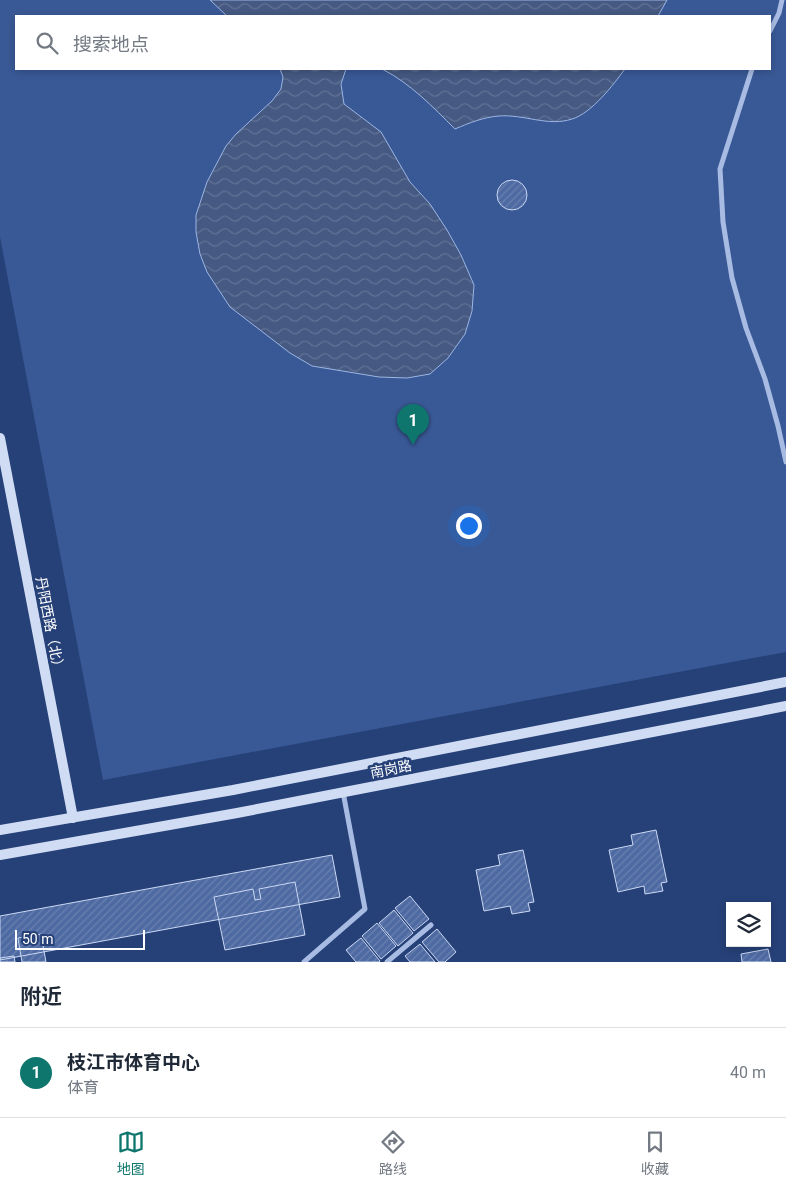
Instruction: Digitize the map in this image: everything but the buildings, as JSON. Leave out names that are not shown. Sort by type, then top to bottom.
[{"type":"main road","name":"丹阳西路（北）","points":[[0,438],[73,818]]},
{"type":"main road","name":"南岗路","points":[[0,830],[233,790],[786,682]]},
{"type":"main road","name":"南岗路","points":[[0,855],[237,813],[786,706]]},
{"type":"street","points":[[771,29],[779,13],[782,0]]},
{"type":"street","points":[[779,13],[786,8]]},
{"type":"street","points":[[752,70],[720,169],[723,222],[732,278],[746,328],[765,379],[786,462]]},
{"type":"street","points":[[304,962],[365,909],[342,792]]},
{"type":"street","points":[[387,962],[431,925]]},
{"type":"shaded area","points":[[0,0],[786,0],[786,652],[103,780],[0,237]]},
{"type":"water","points":[[210,0],[667,0],[659,15],[226,15]]},
{"type":"water","points":[[280,70],[346,70],[341,84],[344,104],[381,132],[410,182],[430,204],[461,255],[474,285],[472,311],[465,334],[448,358],[430,374],[407,378],[379,377],[312,366],[290,353],[230,307],[207,272],[200,254],[196,232],[196,215],[207,182],[226,146],[236,134],[272,101],[281,89],[283,77]]},
{"type":"water","points":[[384,70],[624,70],[594,105],[580,116],[572,119],[554,122],[499,116],[482,119],[455,129],[412,88]]},
{"type":"place","name":"枝江市体育中心","points":[[413,445]]}]
